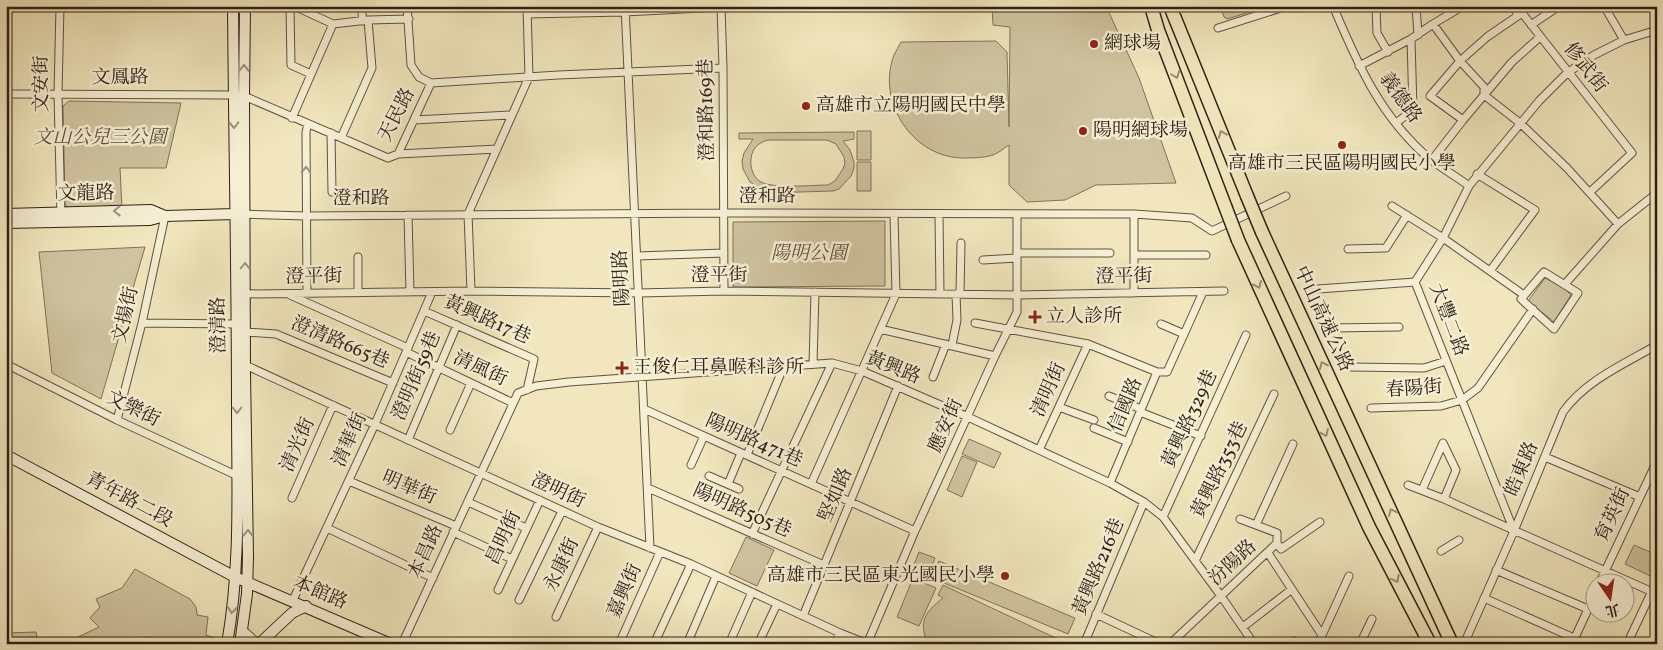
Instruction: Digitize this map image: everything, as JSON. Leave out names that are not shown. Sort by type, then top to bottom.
[{"type":"highway","points":[[1149,6],[1238,240],[1369,527],[1430,644]]},
{"type":"highway","name":"中山高速公路","points":[[1171,6],[1176,24],[1262,232],[1450,640]]},
{"type":"main road","name":"澄清路","points":[[227,644],[235,577],[241,363],[239,96],[233,6]]},
{"type":"main road","name":"澄清路","points":[[239,96],[245,6]]},
{"type":"main road","name":"文龍路","points":[[6,223],[151,210],[165,216],[240,214]]},
{"type":"main road","name":"文龍路","points":[[6,214],[62,217]]},
{"type":"main road","name":"澄清路","points":[[240,214],[245,294],[245,332],[241,363],[248,479],[248,582],[240,644]]},
{"type":"main road","name":"青年路二段","points":[[6,455],[235,577]]},
{"type":"main road","name":"本館路","points":[[235,577],[293,600],[391,644]]},
{"type":"main road","points":[[259,644],[292,613],[306,606]]},
{"type":"street","name":"文安街","points":[[60,6],[58,94],[62,217]]},
{"type":"street","points":[[290,6],[291,65],[311,74]]},
{"type":"street","points":[[294,6],[333,24],[409,18]]},
{"type":"street","points":[[341,138],[372,68],[361,6]]},
{"type":"street","points":[[407,6],[411,65],[418,77],[431,83]]},
{"type":"street","points":[[472,292],[468,214],[530,77],[527,10],[721,6]]},
{"type":"street","name":"澄和路169巷","points":[[721,6],[724,291]]},
{"type":"street","points":[[1218,28],[1287,6]]},
{"type":"street","name":"義德路","points":[[1333,6],[1359,66],[1377,98],[1396,123],[1432,160],[1469,186]]},
{"type":"street","points":[[1376,6],[1377,33],[1388,52]]},
{"type":"street","points":[[1396,123],[1413,110],[1416,6]]},
{"type":"street","points":[[1359,66],[1388,52],[1463,6]]},
{"type":"street","name":"修武街","points":[[1514,6],[1517,14],[1522,13],[1567,73],[1632,153],[1590,192]]},
{"type":"street","points":[[1531,25],[1559,6]]},
{"type":"street","points":[[1604,6],[1624,40]]},
{"type":"street","name":"陽明路","points":[[625,9],[650,548]]},
{"type":"street","points":[[1463,120],[1430,96],[1460,61],[1487,37],[1522,13]]},
{"type":"street","points":[[292,118],[333,24]]},
{"type":"street","points":[[1433,24],[1460,61],[1484,87],[1484,94]]},
{"type":"street","name":"大豐二路","points":[[1514,530],[1415,282],[1443,238],[1477,174],[1520,123],[1567,73],[1594,55],[1624,40],[1657,30]]},
{"type":"street","points":[[1432,160],[1512,62],[1540,37]]},
{"type":"street","name":"天民路","points":[[239,96],[388,158],[398,154],[431,83],[723,68]]},
{"type":"street","name":"文鳳路","points":[[6,94],[239,96]]},
{"type":"street","points":[[1484,94],[1520,123],[1567,168],[1618,224]]},
{"type":"street","points":[[414,120],[512,115]]},
{"type":"street","points":[[307,294],[306,132],[308,124]]},
{"type":"street","points":[[331,134],[332,192]]},
{"type":"street","points":[[398,154],[497,149]]},
{"type":"street","points":[[1477,174],[1535,210],[1490,271]]},
{"type":"street","points":[[1565,284],[1618,224],[1657,193]]},
{"type":"street","name":"澄和路","points":[[240,214],[306,216],[724,213],[1134,214],[1192,218],[1212,231],[1286,196]]},
{"type":"street","points":[[1392,206],[1443,238],[1524,295]]},
{"type":"street","points":[[811,484],[896,294],[894,214]]},
{"type":"street","points":[[939,214],[940,294]]},
{"type":"street","name":"應安街","points":[[867,644],[915,531],[1017,312],[1017,214]]},
{"type":"street","points":[[1134,214],[1134,293]]},
{"type":"street","points":[[408,215],[410,292]]},
{"type":"street","points":[[1348,249],[1386,248],[1407,215]]},
{"type":"street","name":"文揚街","points":[[117,420],[142,323],[165,216]]},
{"type":"street","points":[[933,376],[949,345],[957,320],[961,243]]},
{"type":"street","points":[[637,256],[724,253]]},
{"type":"street","points":[[983,260],[1017,256],[1110,253]]},
{"type":"street","points":[[1134,255],[1206,255]]},
{"type":"street","points":[[358,257],[358,293]]},
{"type":"street","points":[[1544,272],[1565,284],[1578,294],[1554,329],[1521,299],[1544,272]]},
{"type":"street","points":[[1318,289],[1415,282]]},
{"type":"street","name":"澄平街","points":[[245,294],[724,291],[1017,295],[1224,291]]},
{"type":"street","name":"清華街","points":[[293,600],[375,424],[432,292]]},
{"type":"street","points":[[814,364],[815,292]]},
{"type":"street","points":[[1157,372],[1167,372],[1203,292]]},
{"type":"street","name":"清風街","points":[[287,294],[407,350],[438,368],[513,403]]},
{"type":"street","name":"春陽街","points":[[1371,408],[1441,406],[1462,400],[1478,388],[1534,309]]},
{"type":"street","name":"黃興路17巷","points":[[424,311],[534,359],[527,390]]},
{"type":"street","points":[[142,323],[236,324]]},
{"type":"street","name":"信國路","points":[[975,323],[1088,344],[1157,372],[1110,483]]},
{"type":"street","points":[[1161,324],[1184,334]]},
{"type":"street","name":"澄明街59巷","points":[[408,440],[457,325]]},
{"type":"street","points":[[1334,328],[1399,327]]},
{"type":"street","points":[[880,329],[995,356]]},
{"type":"street","name":"澄清路665巷","points":[[245,332],[276,334],[393,384]]},
{"type":"street","name":"黃興路329巷","points":[[1162,517],[1246,335]]},
{"type":"street","name":"清明街","points":[[1040,450],[1088,344]]},
{"type":"street","name":"皓東路","points":[[1464,644],[1563,412],[1570,402],[1604,376],[1657,345]]},
{"type":"street","points":[[1351,367],[1424,368],[1446,361]]},
{"type":"street","name":"澄明街","points":[[241,363],[598,527],[691,564],[867,644]]},
{"type":"street","points":[[752,534],[832,363]]},
{"type":"street","name":"黃興路","points":[[481,474],[518,393],[536,386],[602,379],[783,368],[832,363],[862,371],[968,417],[1110,483],[1144,502],[1162,517],[1222,596],[1254,644]]},
{"type":"street","name":"文樂街","points":[[6,364],[117,420],[237,476],[248,479]]},
{"type":"street","points":[[728,484],[744,454],[783,368]]},
{"type":"street","points":[[450,430],[471,383]]},
{"type":"street","name":"堅如路","points":[[803,616],[898,386]]},
{"type":"street","name":"黃興路353巷","points":[[1195,561],[1274,394]]},
{"type":"street","points":[[1109,396],[1201,436]]},
{"type":"street","name":"清光街","points":[[292,498],[333,405]]},
{"type":"street","points":[[1059,407],[1128,442]]},
{"type":"street","name":"陽明路471巷","points":[[644,409],[915,531]]},
{"type":"street","points":[[691,466],[704,436]]},
{"type":"street","points":[[1422,490],[1443,443],[1456,470],[1444,499]]},
{"type":"street","points":[[1256,525],[1293,444]]},
{"type":"street","points":[[1545,457],[1640,496]]},
{"type":"street","name":"育英街","points":[[1605,570],[1657,462]]},
{"type":"street","name":"本昌路","points":[[402,644],[481,474]]},
{"type":"street","points":[[708,476],[739,489]]},
{"type":"street","name":"明華街","points":[[349,481],[454,529],[512,559]]},
{"type":"street","points":[[1408,485],[1444,499],[1654,593],[1627,644]]},
{"type":"street","name":"陽明路505巷","points":[[648,488],[824,565]]},
{"type":"street","name":"昌明街","points":[[498,590],[540,500]]},
{"type":"street","points":[[468,502],[526,528]]},
{"type":"street","name":"黃興路216巷","points":[[1084,644],[1144,502]]},
{"type":"street","points":[[520,600],[562,510]]},
{"type":"street","points":[[1240,519],[1277,534],[1277,543]]},
{"type":"street","name":"汾陽路","points":[[1170,644],[1277,543],[1281,550],[1320,522]]},
{"type":"street","name":"永康街","points":[[556,616],[598,527]]},
{"type":"street","points":[[327,528],[433,578]]},
{"type":"street","points":[[1441,551],[1460,540]]},
{"type":"street","name":"嘉興街","points":[[619,644],[660,552]]},
{"type":"street","points":[[1268,553],[1322,635]]},
{"type":"street","points":[[654,644],[691,564]]},
{"type":"street","points":[[1496,570],[1586,608]]},
{"type":"street","points":[[687,644],[716,576]]},
{"type":"street","points":[[1318,644],[1349,576]]},
{"type":"street","points":[[1243,627],[1292,589]]},
{"type":"street","points":[[728,644],[752,592]]},
{"type":"street","points":[[1484,598],[1573,641],[1586,613]]},
{"type":"street","points":[[758,644],[777,604]]},
{"type":"street","points":[[1096,614],[1160,644]]},
{"type":"street","points":[[1360,644],[1372,619]]},
{"type":"street","points":[[243,630],[259,644]]},
{"type":"street","points":[[835,644],[840,633]]},
{"type":"green space","points":[[745,6],[783,6],[781,9],[746,11]]},
{"type":"green space","name":"陽明網球場","points":[[992,6],[1106,6],[1139,78],[1176,183],[1096,185],[1065,200],[1027,202],[1009,185],[1009,145],[993,155],[962,158],[944,155],[928,148],[914,137],[903,124],[895,108],[890,91],[890,73],[894,55],[901,42],[996,41],[1007,52],[1009,127],[1010,27],[993,25]]},
{"type":"green space","points":[[1220,6],[1270,6],[1227,19],[1224,17]]},
{"type":"green space","name":"文山公兒三公園","points":[[69,101],[181,103],[166,168],[120,168],[122,209],[71,210],[65,205],[63,106]]},
{"type":"green space","points":[[857,131],[871,131],[871,160],[857,160]]},
{"type":"green space","points":[[854,132],[854,139],[843,141],[850,150],[854,168],[851,176],[839,189],[833,191],[767,193],[750,182],[743,169],[744,153],[753,139],[739,139],[739,133]],"holes":[[[827,140],[836,144],[844,157],[845,163],[835,181],[828,185],[784,186],[767,184],[758,180],[753,172],[751,162],[753,152],[758,144],[764,141]]]},
{"type":"green space","points":[[857,162],[871,162],[871,191],[857,191]]},
{"type":"green space","name":"陽明公園","points":[[885,221],[885,286],[733,287],[733,222]]},
{"type":"green space","points":[[145,247],[101,399],[52,373],[39,252]]},
{"type":"green space","points":[[1545,278],[1563,287],[1571,295],[1554,322],[1528,301]]},
{"type":"green space","points":[[969,439],[1001,453],[994,468],[962,454]]},
{"type":"green space","points":[[962,456],[977,462],[962,497],[947,490]]},
{"type":"green space","points":[[1657,516],[1657,550],[1652,539]]},
{"type":"green space","points":[[746,537],[774,550],[757,586],[729,573]]},
{"type":"green space","points":[[1634,545],[1657,555],[1657,579],[1625,564]]},
{"type":"green space","points":[[919,552],[935,558],[927,579],[911,572]]},
{"type":"green space","points":[[939,561],[1075,618],[1068,634],[932,578]]},
{"type":"green space","points":[[135,569],[190,599],[196,607],[197,615],[208,617],[206,635],[215,638],[214,644],[155,644],[150,637],[119,644],[7,644],[6,633],[36,632],[37,638],[76,638],[99,627],[90,618],[100,607],[96,599],[122,588]]},
{"type":"green space","points":[[913,578],[936,588],[919,626],[897,617]]},
{"type":"green space","points":[[943,585],[1064,642],[1064,644],[928,644],[924,630],[925,618],[943,598],[938,595]]},
{"type":"place","name":"網球場","points":[[1094,44]]},
{"type":"place","name":"高雄市立陽明國民中學","points":[[806,106]]},
{"type":"place","name":"陽明網球場","points":[[1083,131]]},
{"type":"place","name":"高雄市三民區陽明國民小學","points":[[1342,145]]},
{"type":"place","name":"立人診所","points":[[1035,317]]},
{"type":"place","name":"王俊仁耳鼻喉科診所","points":[[622,368]]},
{"type":"place","name":"高雄市三民區東光國民小學","points":[[1005,576]]}]
